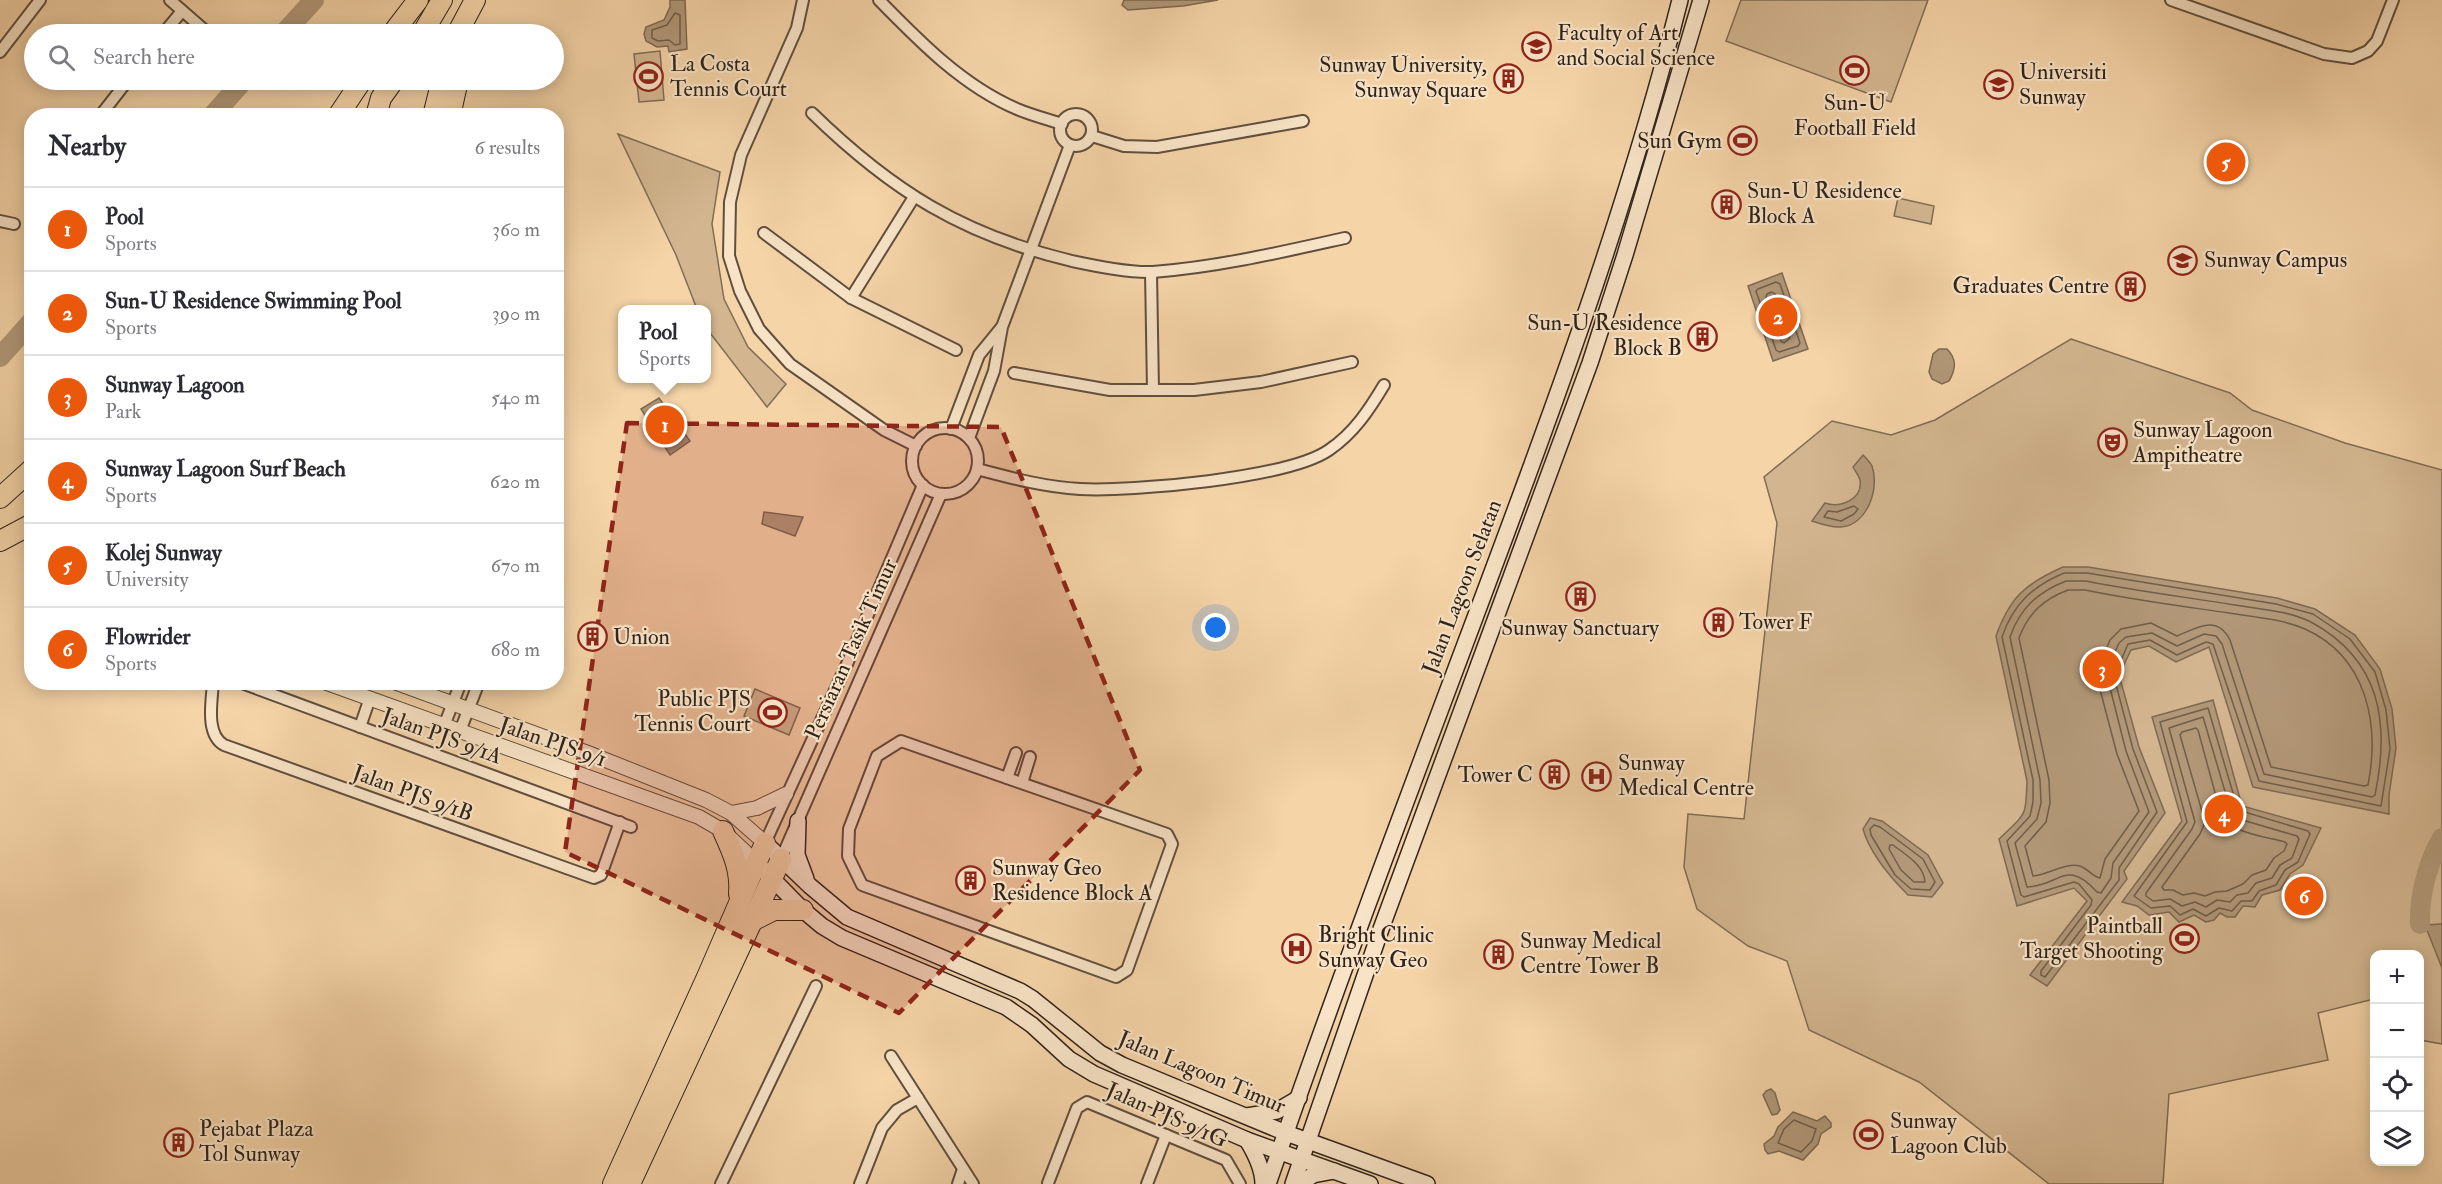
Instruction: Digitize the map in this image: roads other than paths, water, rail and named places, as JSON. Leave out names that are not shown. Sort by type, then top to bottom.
[{"type":"highway","points":[[398,24],[412,0]]},
{"type":"highway","points":[[399,24],[418,0]]},
{"type":"highway","points":[[428,24],[442,0]]},
{"type":"highway","points":[[462,24],[475,0]]},
{"type":"highway","points":[[475,24],[483,0]]},
{"type":"highway","points":[[343,108],[355,90]]},
{"type":"highway","points":[[378,108],[387,90]]},
{"type":"highway","points":[[435,108],[440,90]]},
{"type":"highway","points":[[452,108],[456,90]]},
{"type":"highway","points":[[0,498],[24,476]]},
{"type":"highway","points":[[0,541],[24,528]]},
{"type":"highway","points":[[723,831],[737,863],[741,879],[739,900]]},
{"type":"highway","points":[[613,1184],[765,843]]},
{"type":"highway","points":[[630,1184],[781,859]]},
{"type":"highway","points":[[750,922],[774,910],[803,909]]},
{"type":"main road","name":"Jalan Lagoon Selatan","points":[[1268,1184],[1361,922],[1585,319],[1666,57],[1680,0]]},
{"type":"main road","name":"Jalan Lagoon Selatan","points":[[1293,1184],[1381,928],[1590,363],[1684,62],[1701,0]]},
{"type":"main road","points":[[1666,57],[1684,62]]},
{"type":"main road","points":[[798,821],[797,855],[810,886]]},
{"type":"main road","name":"Jalan Lagoon Timur","points":[[765,843],[833,907],[861,925],[1027,995],[1076,1035],[1122,1065],[1286,1133],[1427,1184]]},
{"type":"main road","name":"Jalan Lagoon Timur","points":[[756,862],[803,909],[822,926],[842,939],[1011,1010],[1080,1067],[1144,1097],[1247,1140],[1370,1184]]},
{"type":"main road","points":[[1247,1116],[1277,1111],[1299,1098]]},
{"type":"main road","points":[[1321,1105],[1320,1122],[1323,1133],[1340,1152]]},
{"type":"main road","points":[[1247,1140],[1257,1158],[1263,1175],[1263,1184]]},
{"type":"main road","points":[[1300,1184],[1313,1175],[1335,1171]]},
{"type":"street","points":[[0,52],[40,0]]},
{"type":"street","points":[[170,0],[197,24]]},
{"type":"street","points":[[803,0],[797,28],[741,155],[730,202],[729,256],[740,291],[759,329],[790,364],[884,430],[916,446]]},
{"type":"street","points":[[879,0],[922,44],[973,85],[1017,109],[1062,124]]},
{"type":"street","points":[[2171,0],[2324,54],[2352,58],[2368,51],[2377,40],[2392,0]]},
{"type":"street","points":[[172,24],[182,11]]},
{"type":"street","points":[[106,108],[120,90]]},
{"type":"street","points":[[812,113],[843,143],[914,197],[978,232],[1030,251],[1091,265],[1151,272],[1250,259],[1345,238]]},
{"type":"street","points":[[1081,115],[1090,122],[1092,136],[1081,145],[1070,145],[1061,136],[1062,124],[1069,116],[1081,115]]},
{"type":"street","points":[[1092,136],[1124,146],[1157,147],[1303,121]]},
{"type":"street","points":[[969,438],[994,371],[1002,327],[1070,145]]},
{"type":"street","points":[[851,298],[914,197]]},
{"type":"street","points":[[0,221],[14,224]]},
{"type":"street","points":[[764,233],[851,298],[956,350]]},
{"type":"street","points":[[1151,272],[1153,390]]},
{"type":"street","points":[[951,429],[979,355],[1002,327]]},
{"type":"street","points":[[1014,373],[1110,390],[1194,390],[1261,382],[1352,362]]},
{"type":"street","points":[[977,469],[1034,484],[1079,489],[1122,490],[1246,475],[1314,459],[1329,451],[1364,418],[1384,385]]},
{"type":"street","points":[[951,429],[969,438],[977,452],[977,469],[968,485],[960,491],[941,494],[922,485],[917,478],[912,462],[916,446],[931,432],[951,429]]},
{"type":"street","name":"Persiaran Tasik Timur","points":[[765,843],[847,664],[922,485]]},
{"type":"street","name":"Persiaran Tasik Timur","points":[[781,859],[941,494]]},
{"type":"street","name":"Jalan PJS 9/1B","points":[[213,690],[213,734],[218,742],[224,745],[594,878],[601,875],[620,822]]},
{"type":"street","name":"Jalan PJS 9/1A","points":[[261,690],[631,826]]},
{"type":"street","name":"Jalan PJS 9/1","points":[[347,690],[699,817],[723,831],[756,862]]},
{"type":"street","name":"Jalan PJS 9/1","points":[[415,690],[630,769],[706,800],[731,813],[765,843]]},
{"type":"street","points":[[444,726],[458,690]]},
{"type":"street","points":[[460,732],[476,690]]},
{"type":"street","points":[[360,727],[370,698]]},
{"type":"street","points":[[901,741],[1022,783],[1167,834],[1172,844],[1127,970],[1116,977],[862,885],[848,856],[849,829],[877,756],[901,741]]},
{"type":"street","points":[[1007,778],[1016,753]]},
{"type":"street","points":[[1022,783],[1030,757]]},
{"type":"street","points":[[731,813],[757,808],[786,794]]},
{"type":"street","points":[[721,1184],[816,986]]},
{"type":"street","points":[[891,1056],[973,1184]]},
{"type":"street","points":[[860,1184],[885,1122],[897,1110],[918,1098]]},
{"type":"street","name":"Jalan PJS 9/1G","points":[[1048,1183],[1077,1108],[1082,1104],[1093,1103],[1226,1160],[1240,1184]]},
{"type":"street","points":[[1147,1184],[1166,1135]]},
{"type":"street","points":[[958,1184],[963,1169]]},
{"type":"water","points":[[670,0],[685,0],[687,49],[669,52],[668,46],[657,47],[646,41],[644,34],[646,27],[664,20],[670,7]]},
{"type":"water","points":[[1124,0],[1218,0],[1183,6],[1128,10],[1122,5]]},
{"type":"water","points":[[1782,273],[1808,349],[1773,361],[1748,286]]},
{"type":"water","points":[[1939,349],[1947,349],[1953,357],[1954,364],[1949,381],[1942,384],[1932,379],[1929,372],[1933,354]]},
{"type":"water","points":[[659,398],[690,441],[670,455],[641,409]]},
{"type":"water","points":[[1863,455],[1872,466],[1874,475],[1873,495],[1864,513],[1850,525],[1841,527],[1812,521],[1825,503],[1843,503],[1858,493],[1860,480],[1853,467]]},
{"type":"water","points":[[764,512],[803,517],[795,536],[762,524]]},
{"type":"water","points":[[2063,567],[2088,567],[2277,598],[2315,609],[2355,635],[2380,669],[2392,709],[2396,748],[2389,795],[2389,814],[2253,787],[2209,647],[2176,662],[2149,646],[2131,650],[2119,675],[2139,747],[2165,813],[2124,871],[2127,879],[2047,986],[2030,975],[2087,901],[2074,888],[2017,906],[1999,839],[2023,814],[2027,781],[1996,636],[2007,611],[2021,593],[2038,579]]},
{"type":"water","points":[[2213,700],[2242,806],[2321,828],[2303,865],[2290,874],[2280,890],[2262,895],[2255,907],[2243,906],[2235,917],[2227,917],[2220,913],[2214,920],[2206,922],[2194,915],[2179,922],[2169,912],[2149,915],[2137,906],[2122,902],[2182,821],[2152,717]]},
{"type":"water","points":[[1870,818],[1882,821],[1928,855],[1943,883],[1932,897],[1908,895],[1888,873],[1870,847],[1863,829]]},
{"type":"water","points":[[2307,880],[2317,902],[2300,912],[2290,890]]},
{"type":"water","points":[[2442,924],[2442,968],[2425,925]]},
{"type":"water","points":[[1771,1089],[1775,1093],[1780,1110],[1777,1114],[1772,1115],[1763,1095]]},
{"type":"water","points":[[1793,1112],[1817,1121],[1825,1116],[1831,1123],[1831,1127],[1821,1134],[1818,1144],[1803,1160],[1779,1151],[1768,1154],[1765,1150],[1764,1144],[1774,1136],[1778,1127]]},
{"type":"waterway","points":[[292,24],[314,0]]},
{"type":"waterway","points":[[219,108],[235,90]]},
{"type":"waterway","points":[[0,357],[24,330]]},
{"type":"waterway","points":[[2420,924],[2425,879],[2442,838]]},
{"type":"place","name":"Faculty of Art and Social Science","points":[[1536,46]]},
{"type":"place","name":"Sun-U Football Field","points":[[1855,71]]},
{"type":"place","name":"La Costa Tennis Court","points":[[649,77]]},
{"type":"place","name":"Sunway University, Sunway Square","points":[[1508,78]]},
{"type":"place","name":"Universiti Sunway","points":[[1998,85]]},
{"type":"place","name":"Sun Gym","points":[[1743,141]]},
{"type":"place","name":"Kolej Sunway","points":[[2226,162]]},
{"type":"place","name":"Sun-U Residence Block A","points":[[1726,204]]},
{"type":"place","name":"Sunway Campus","points":[[2183,260]]},
{"type":"place","name":"Graduates Centre","points":[[2130,286]]},
{"type":"place","name":"Sun-U Residence Swimming Pool","points":[[1778,317]]},
{"type":"place","name":"Sun-U Residence Block B","points":[[1703,336]]},
{"type":"place","name":"Pool","points":[[665,425]]},
{"type":"place","name":"Sunway Lagoon Ampitheatre","points":[[2112,443]]},
{"type":"place","name":"Sunway Sanctuary","points":[[1580,596]]},
{"type":"place","name":"Tower F","points":[[1718,622]]},
{"type":"place","name":"Union","points":[[592,637]]},
{"type":"place","name":"Sunway Lagoon","points":[[2102,669]]},
{"type":"place","name":"Public PJS Tennis Court","points":[[772,712]]},
{"type":"place","name":"Tower C","points":[[1554,775]]},
{"type":"place","name":"Sunway Medical Centre","points":[[1597,776]]},
{"type":"place","name":"Sunway Lagoon Surf Beach","points":[[2224,814]]},
{"type":"place","name":"Sunway Geo Residence Block A","points":[[971,881]]},
{"type":"place","name":"Flowrider","points":[[2304,896]]},
{"type":"place","name":"Paintball Target Shooting","points":[[2184,939]]},
{"type":"place","name":"Bright Clinic Sunway Geo","points":[[1297,948]]},
{"type":"place","name":"Sunway Medical Centre Tower B","points":[[1499,954]]},
{"type":"place","name":"Sunway Lagoon Club","points":[[1869,1134]]},
{"type":"place","name":"Pejabat Plaza Tol Sunway","points":[[178,1142]]}]
